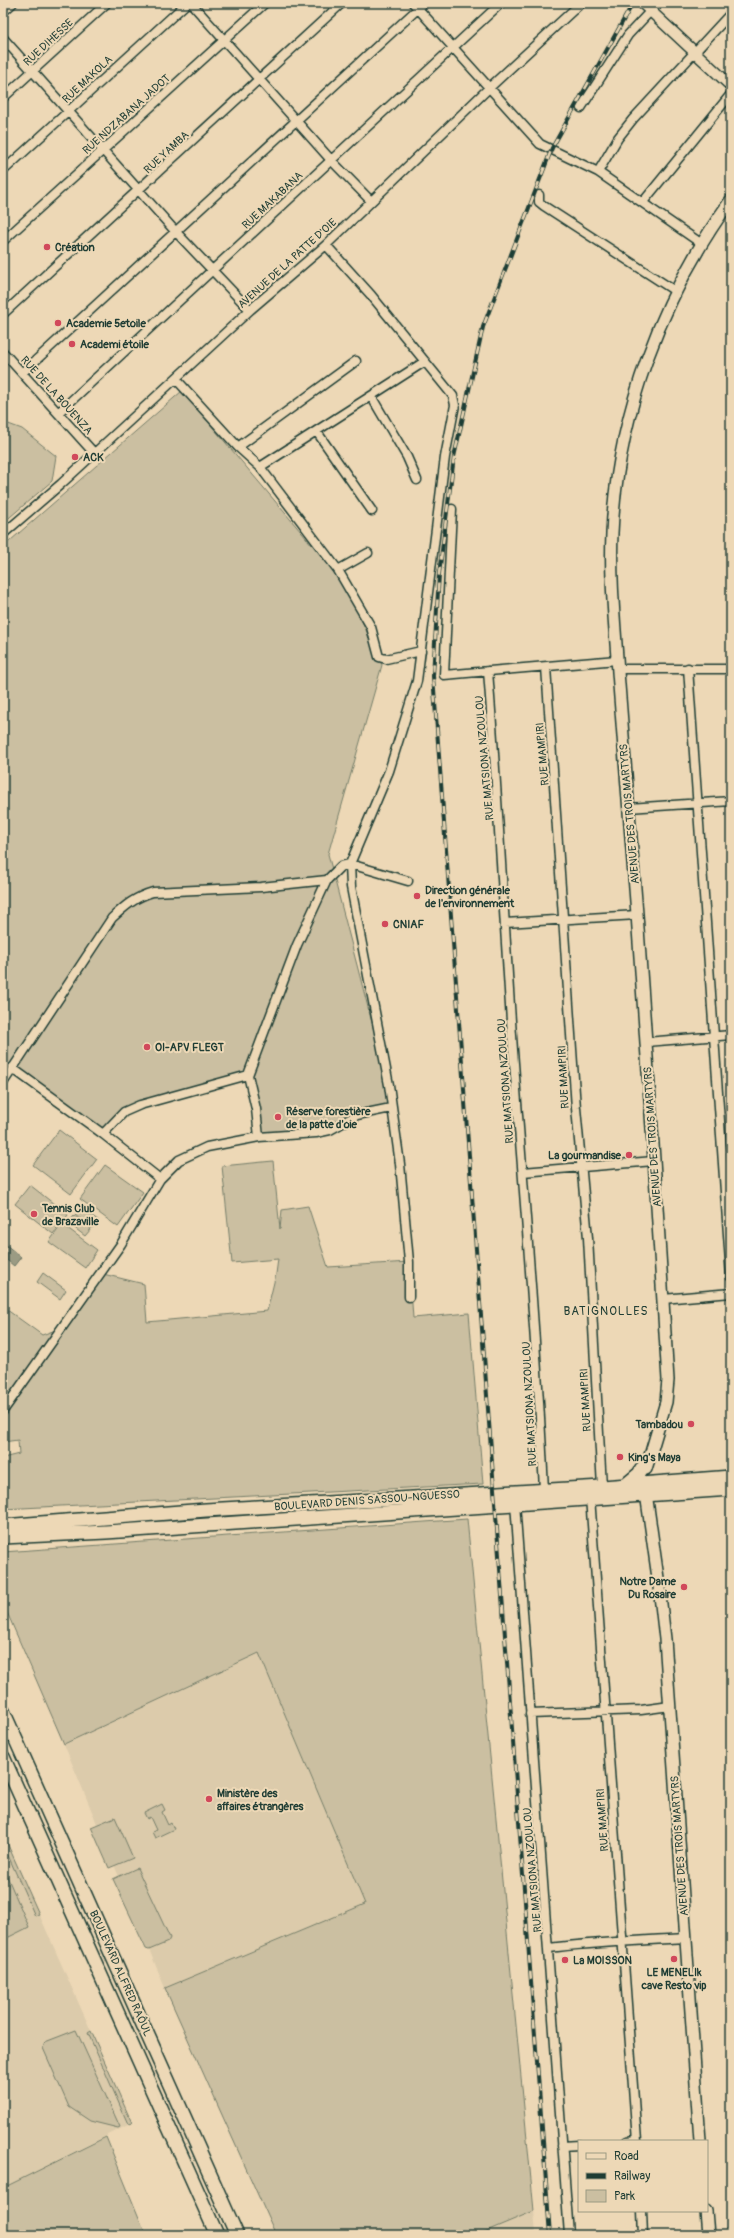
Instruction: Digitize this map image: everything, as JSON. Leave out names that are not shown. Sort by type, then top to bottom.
[{"type":"main road","name":"AVENUE DES TROIS MARTYRS","points":[[700,2140],[670,1706],[649,1488],[649,1455],[668,1392],[646,1042],[617,664],[612,530],[616,490],[625,436],[633,404],[653,343],[675,291],[702,244],[731,200]]},
{"type":"main road","points":[[627,1484],[639,1474],[649,1455]]},
{"type":"main road","name":"BOULEVARD DENIS SASSOU-NGUESSO","points":[[3,1537],[106,1532],[590,1497],[731,1477]]},
{"type":"main road","name":"BOULEVARD DENIS SASSOU-NGUESSO","points":[[3,1526],[206,1510],[627,1484],[649,1488],[731,1489]]},
{"type":"main road","name":"BOULEVARD ALFRED RAÔUL","points":[[3,1712],[237,2235]]},
{"type":"main road","name":"BOULEVARD ALFRED RAÔUL","points":[[3,1757],[217,2235]]},
{"type":"main road","points":[[706,2212],[708,2235]]},
{"type":"street","points":[[6,8],[14,3]]},
{"type":"street","name":"RUE DIHESSE","points":[[3,98],[107,3]]},
{"type":"street","name":"RUE MAKOLA","points":[[3,171],[187,3]]},
{"type":"street","points":[[191,3],[259,80],[297,120],[331,160],[371,201]]},
{"type":"street","name":"RUE NDZABANA JADOT","points":[[3,242],[102,150],[225,42],[265,3]]},
{"type":"street","name":"RUE YAMBA","points":[[3,314],[140,190],[342,3]]},
{"type":"street","name":"RUE MAKABANA","points":[[58,414],[501,3]]},
{"type":"street","name":"AVENUE DE LA PATTE D'OIE","points":[[3,534],[176,379],[250,310],[326,245],[489,88],[582,3]]},
{"type":"street","points":[[642,3],[731,86]]},
{"type":"street","points":[[581,108],[628,35],[658,3]]},
{"type":"street","points":[[22,373],[297,120],[418,5],[452,48],[540,144],[598,172],[702,244]]},
{"type":"street","points":[[598,172],[618,138],[633,118],[731,13]]},
{"type":"street","points":[[3,38],[175,231],[250,310]]},
{"type":"street","points":[[643,202],[731,94]]},
{"type":"street","points":[[539,195],[539,202],[544,206],[675,291]]},
{"type":"street","points":[[326,245],[371,295],[453,396],[455,405],[445,457],[417,681],[389,771],[350,864],[351,887],[389,1085],[394,1148],[409,1262],[409,1297]]},
{"type":"street","name":"RUE DE LA BOUENZA","points":[[3,352],[94,453]]},
{"type":"street","points":[[238,447],[356,361]]},
{"type":"street","points":[[260,467],[317,432],[424,362]]},
{"type":"street","points":[[176,379],[238,447],[260,467],[338,570],[371,627],[381,658],[421,651]]},
{"type":"street","points":[[371,396],[406,457],[417,480]]},
{"type":"street","points":[[317,432],[372,511]]},
{"type":"street","points":[[452,509],[443,672],[446,676],[488,671],[617,664],[688,668],[731,668]]},
{"type":"street","points":[[338,570],[368,553]]},
{"type":"street","name":"RUE MAMPIRI","points":[[546,667],[581,1166],[588,1238],[602,1486]]},
{"type":"street","points":[[688,668],[731,1277]]},
{"type":"street","name":"RUE MATSIONA NZOULOU","points":[[488,671],[499,802],[505,922],[538,1358],[544,1490]]},
{"type":"street","points":[[629,808],[731,801]]},
{"type":"street","points":[[259,1137],[256,1109],[248,1075],[298,945],[328,880],[341,866],[350,864],[408,881]]},
{"type":"street","points":[[3,1083],[112,918],[128,903],[139,896],[153,892],[261,887],[328,880]]},
{"type":"street","points":[[505,922],[637,915]]},
{"type":"street","points":[[646,1042],[731,1035]]},
{"type":"street","points":[[12,1068],[103,1134],[160,1179]]},
{"type":"street","points":[[103,1134],[124,1112],[140,1105],[248,1075]]},
{"type":"street","points":[[3,1411],[103,1271],[141,1214],[160,1179],[171,1166],[192,1153],[207,1147],[259,1137],[316,1133],[330,1130],[357,1115],[391,1108]]},
{"type":"street","points":[[523,1172],[654,1161]]},
{"type":"street","points":[[663,1299],[731,1293]]},
{"type":"street","name":"RUE MAMPIRI","points":[[590,1497],[636,2140]]},
{"type":"street","name":"RUE MATSIONA NZOULOU","points":[[515,1503],[569,2235]]},
{"type":"street","points":[[530,1714],[605,1711],[670,1706]]},
{"type":"street","points":[[549,1948],[591,1942],[622,1943],[685,1938]]},
{"type":"street","points":[[562,2146],[578,2145]]},
{"type":"street","points":[[642,2212],[643,2235]]},
{"type":"shaded area","points":[[5,1244],[21,1257],[14,1266],[3,1257],[3,1247]]},
{"type":"shaded area","points":[[259,1653],[365,1904],[165,1988],[64,1744]]},
{"type":"shaded area","points":[[3,1833],[132,2123],[3,2188]]},
{"type":"shaded area","points":[[534,2211],[536,2235],[477,2235]]},
{"type":"green space","points":[[182,391],[345,584],[382,665],[328,854],[389,1088],[391,1108],[369,1113],[330,1129],[259,1137],[248,1076],[124,1112],[103,1134],[13,1069],[3,1083],[3,547]]},
{"type":"green space","points":[[3,422],[22,429],[56,456],[52,481],[3,523]]},
{"type":"green space","points":[[59,1130],[97,1159],[71,1194],[33,1165]]},
{"type":"green space","points":[[273,1161],[280,1229],[282,1210],[308,1206],[328,1267],[409,1262],[413,1318],[469,1313],[483,1484],[3,1509],[3,1458],[19,1454],[18,1440],[3,1442],[3,1307],[42,1335],[61,1328],[99,1273],[144,1284],[147,1322],[267,1311],[278,1259],[232,1263],[222,1166]]},
{"type":"green space","points":[[105,1165],[143,1192],[118,1227],[80,1199]]},
{"type":"green space","points":[[30,1185],[68,1215],[53,1234],[15,1204]]},
{"type":"green space","points":[[80,1208],[98,1220],[92,1228],[75,1215]]},
{"type":"green space","points":[[74,1216],[91,1229],[85,1236],[68,1223]]},
{"type":"green space","points":[[62,1224],[97,1250],[85,1268],[49,1242]]},
{"type":"green space","points":[[43,1273],[66,1290],[60,1299],[37,1282]]},
{"type":"green space","points":[[467,1519],[534,2211],[477,2235],[276,2235],[165,1988],[365,1904],[259,1653],[64,1744],[3,1603],[3,1552]]},
{"type":"green space","points":[[162,1804],[165,1810],[162,1812],[168,1825],[171,1823],[174,1829],[155,1838],[152,1832],[156,1830],[150,1817],[147,1819],[144,1813]]},
{"type":"green space","points":[[115,1817],[133,1858],[109,1868],[91,1827]]},
{"type":"green space","points":[[3,1834],[39,1914],[35,1916],[3,1844]]},
{"type":"green space","points":[[3,1867],[29,1927],[3,1940]]},
{"type":"green space","points":[[137,1868],[170,1938],[168,1942],[149,1950],[146,1949],[113,1879]]},
{"type":"green space","points":[[76,2030],[120,2127],[118,2128],[90,2121],[69,2107],[43,2048],[45,2042]]},
{"type":"green space","points":[[91,2031],[132,2123],[128,2124],[88,2033]]},
{"type":"green space","points":[[106,2137],[146,2235],[3,2235],[3,2188]]},
{"type":"railway","points":[[550,2235],[433,676],[439,574],[454,457],[483,327],[552,148],[633,3]]},
{"type":"place","name":"Création","points":[[47,247]]},
{"type":"place","name":"Academie 5etoile","points":[[58,323]]},
{"type":"place","name":"Academi étoile","points":[[72,344]]},
{"type":"place","name":"ACK","points":[[75,457]]},
{"type":"place","name":"Direction générale de l'environnement","points":[[417,896]]},
{"type":"place","name":"CNIAF","points":[[385,924]]},
{"type":"place","name":"OI-APV FLEGT","points":[[147,1047]]},
{"type":"place","name":"Réserve forestière de la patte d'oie","points":[[278,1117]]},
{"type":"place","name":"La gourmandise","points":[[629,1155]]},
{"type":"place","name":"Tennis Club de Brazaville","points":[[34,1214]]},
{"type":"place","name":"Tambadou","points":[[691,1424]]},
{"type":"place","name":"King's Maya","points":[[620,1457]]},
{"type":"place","name":"Notre Dame Du Rosaire","points":[[684,1587]]},
{"type":"place","name":"Ministère des affaires étrangères","points":[[209,1799]]},
{"type":"place","name":"LE MENELIk cave Resto vip","points":[[674,1959]]},
{"type":"place","name":"La MOISSON","points":[[565,1960]]},
{"type":"district","name":"BATIGNOLLES","points":[[606,1311]]}]
